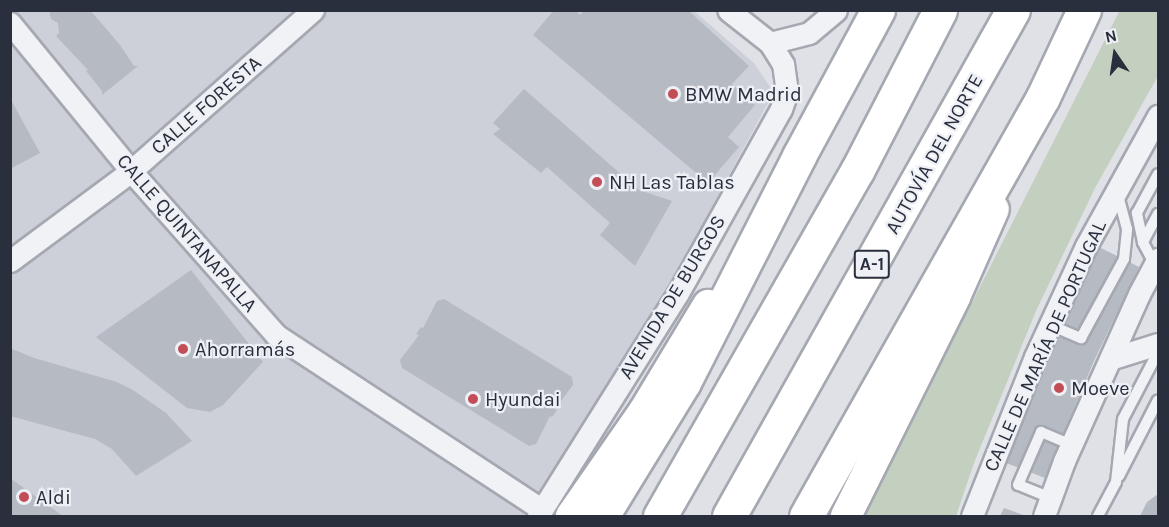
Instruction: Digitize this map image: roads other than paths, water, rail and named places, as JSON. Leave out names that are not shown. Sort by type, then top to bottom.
[{"type":"highway","points":[[602,516],[684,382],[799,156],[878,10]]},
{"type":"highway","points":[[660,516],[857,171],[940,10]]},
{"type":"highway","name":"AUTOVÍA DEL NORTE","points":[[729,516],[1013,10]]},
{"type":"highway","points":[[806,516],[1043,97],[1084,10]]},
{"type":"street","name":"CALLE FORESTA","points":[[10,261],[131,171],[313,10]]},
{"type":"street","points":[[728,10],[770,43],[809,33],[836,10]]},
{"type":"street","points":[[846,516],[955,297],[1043,97],[1093,10]]},
{"type":"street","name":"CALLE QUINTANAPALLA","points":[[10,23],[131,171],[276,335],[540,513]]},
{"type":"street","name":"AVENIDA DE BURGOS","points":[[540,513],[678,293],[781,109],[787,92],[783,64],[770,43]]},
{"type":"street","name":"CALLE DE MARÍA DE PORTUGAL","points":[[972,516],[1050,325],[1086,246],[1158,116]]},
{"type":"street","points":[[571,516],[644,411],[799,156]]},
{"type":"street","points":[[1048,507],[1071,445],[1157,262]]},
{"type":"street","points":[[1110,359],[1153,349]]},
{"type":"lane","points":[[1157,262],[1143,242],[1137,213],[1158,174]]},
{"type":"lane","points":[[1050,325],[1081,338],[1124,260],[1127,229],[1117,191]]},
{"type":"lane","points":[[1143,242],[1158,214]]},
{"type":"lane","points":[[1116,482],[1123,419],[1153,349]]},
{"type":"lane","points":[[1098,516],[1158,400]]},
{"type":"lane","points":[[1048,507],[1018,485],[1041,432],[1071,445]]},
{"type":"place","name":"BMW Madrid","points":[[673,94]]},
{"type":"place","name":"NH Las Tablas","points":[[597,182]]},
{"type":"place","name":"Ahorramás","points":[[183,349]]},
{"type":"place","name":"Moeve","points":[[1059,388]]},
{"type":"place","name":"Hyundai","points":[[473,399]]},
{"type":"place","name":"Aldi","points":[[24,497]]}]
